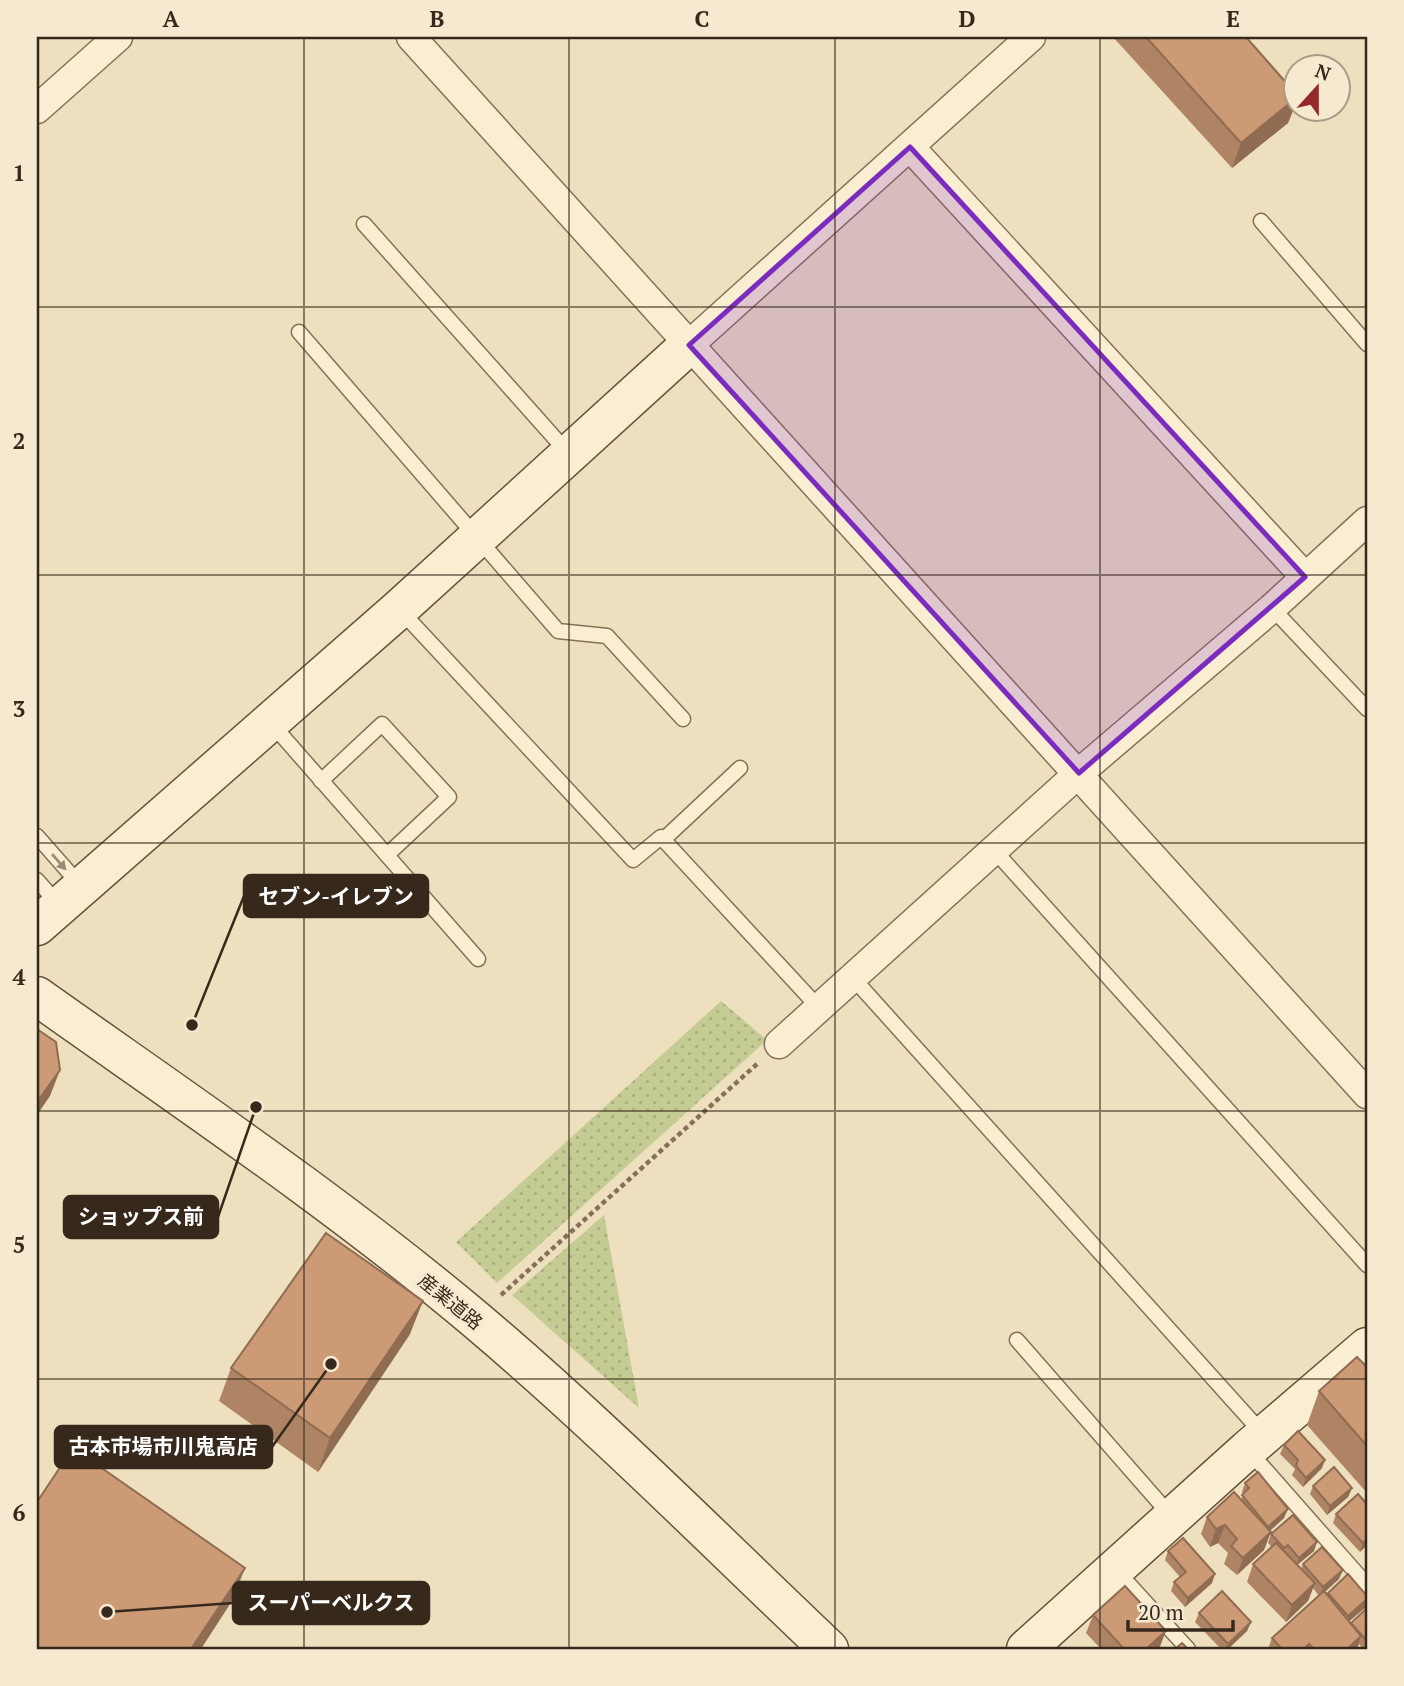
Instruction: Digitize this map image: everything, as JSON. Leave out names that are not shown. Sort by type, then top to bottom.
[{"type":"street","points":[[37,109],[118,37]]},
{"type":"street","points":[[411,37],[1367,1094]]},
{"type":"street","points":[[54,900],[270,722],[400,609],[1031,37]]},
{"type":"street","points":[[909,147],[1306,577]]},
{"type":"street","points":[[779,1044],[1079,773],[1272,608],[1367,521]]},
{"type":"street","name":"産業道路","points":[[37,996],[259,1154],[391,1252],[474,1319],[564,1396],[828,1649]]},
{"type":"street","points":[[1026,1649],[1172,1517],[1367,1348]]},
{"type":"lane","points":[[1261,221],[1367,344]]},
{"type":"lane","points":[[364,224],[569,455]]},
{"type":"lane","points":[[299,332],[558,631],[607,636],[683,719]]},
{"type":"lane","points":[[1272,608],[1367,709]]},
{"type":"lane","points":[[400,609],[633,860],[661,837],[819,1008]]},
{"type":"lane","points":[[270,722],[478,959]]},
{"type":"lane","points":[[321,780],[382,724],[449,797],[387,855]]},
{"type":"lane","points":[[663,840],[740,768]]},
{"type":"lane","points":[[37,836],[54,900]]},
{"type":"lane","points":[[994,850],[1367,1265]]},
{"type":"lane","points":[[853,978],[1256,1443],[1367,1585]]},
{"type":"lane","points":[[1017,1340],[1172,1517]]},
{"type":"lane","points":[[1116,1570],[1188,1649]]},
{"type":"path","points":[[474,1319],[779,1044]]},
{"type":"highlighted area","points":[[910,147],[1305,577],[1079,773],[689,345]]},
{"type":"green space","points":[[721,1001],[767,1040],[497,1283],[456,1242]]},
{"type":"green space","points":[[604,1215],[639,1408],[512,1295]]},
{"type":"building","points":[[1146,37],[1246,37],[1282,78],[1282,109],[1241,143]]},
{"type":"building","points":[[37,1029],[56,1042],[60,1070],[37,1102]]},
{"type":"building","points":[[326,1233],[423,1301],[330,1438],[231,1368]]},
{"type":"building","points":[[1357,1357],[1365,1365],[1367,1363],[1367,1446],[1319,1391]]},
{"type":"building","points":[[1298,1431],[1325,1460],[1306,1478],[1296,1466],[1298,1460],[1284,1445]]},
{"type":"building","points":[[73,1448],[245,1568],[191,1649],[37,1649],[37,1502]]},
{"type":"building","points":[[1334,1467],[1352,1488],[1330,1506],[1313,1486]]},
{"type":"building","points":[[1258,1472],[1288,1509],[1268,1527],[1242,1495],[1249,1488],[1245,1483]]},
{"type":"building","points":[[1234,1492],[1271,1532],[1243,1558],[1231,1546],[1237,1539],[1225,1525],[1216,1529],[1207,1517]]},
{"type":"building","points":[[1358,1494],[1367,1504],[1367,1539],[1363,1543],[1336,1514]]},
{"type":"building","points":[[1293,1515],[1317,1542],[1299,1558],[1288,1545],[1284,1548],[1271,1534]]},
{"type":"building","points":[[1183,1538],[1215,1574],[1188,1598],[1174,1582],[1186,1572],[1168,1551]]},
{"type":"building","points":[[1276,1543],[1315,1583],[1292,1605],[1253,1564]]},
{"type":"building","points":[[1322,1547],[1343,1570],[1323,1587],[1303,1564]]},
{"type":"building","points":[[1348,1574],[1367,1599],[1348,1616],[1328,1593]]},
{"type":"building","points":[[1125,1586],[1166,1631],[1146,1649],[1124,1649],[1093,1615]]},
{"type":"building","points":[[1222,1591],[1251,1622],[1228,1644],[1199,1613]]},
{"type":"building","points":[[1324,1591],[1361,1636],[1347,1649],[1314,1649],[1309,1644],[1304,1649],[1282,1649],[1272,1638]]},
{"type":"building","points":[[1367,1608],[1367,1641],[1351,1623]]},
{"type":"building","points":[[1182,1643],[1188,1649],[1175,1649]]},
{"type":"place","name":"セブン-イレブン","points":[[192,1025]]},
{"type":"place","name":"ショップス前","points":[[256,1107]]},
{"type":"place","name":"古本市場市川鬼高店","points":[[331,1364]]},
{"type":"place","name":"スーパーベルクス","points":[[107,1612]]}]
